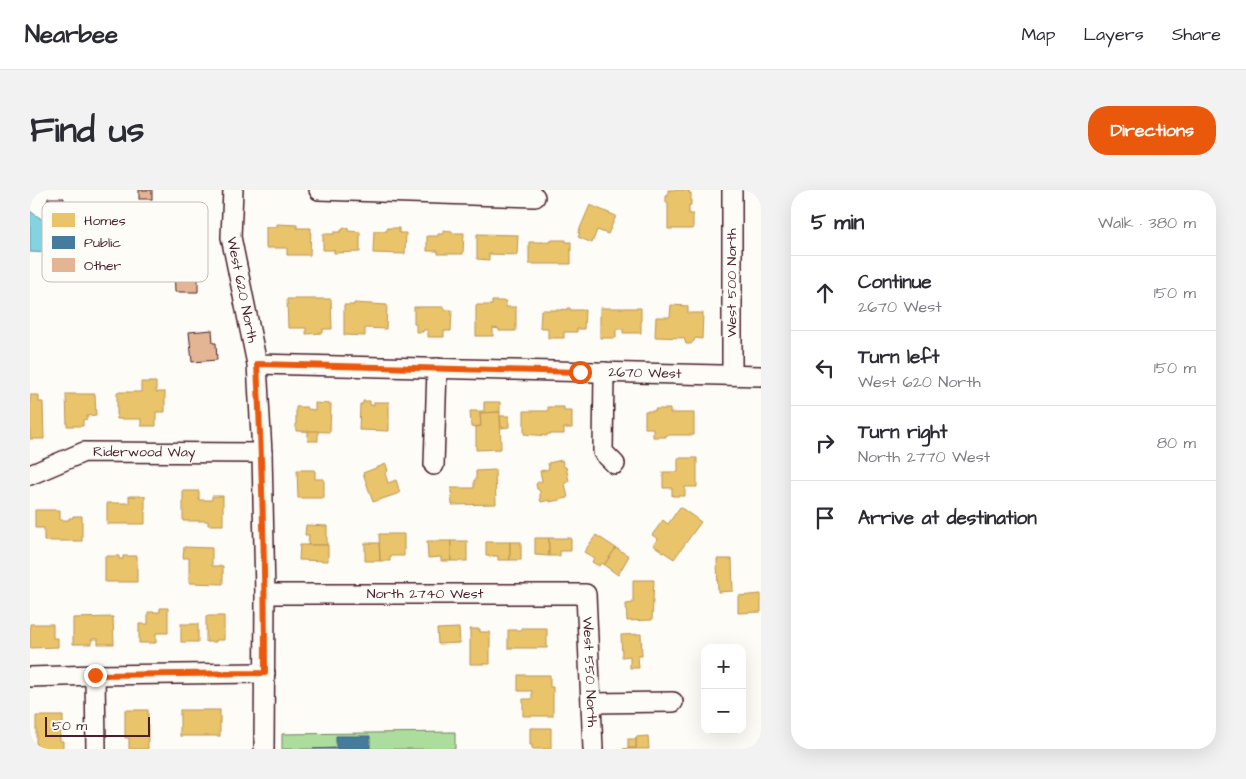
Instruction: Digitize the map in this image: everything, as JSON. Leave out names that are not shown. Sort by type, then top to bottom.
[{"type":"street","name":"West 620 North","points":[[233,190],[231,237],[257,364],[262,454],[265,594],[264,749]]},
{"type":"street","points":[[319,190],[535,197]]},
{"type":"street","name":"West 500 North","points":[[732,190],[732,375]]},
{"type":"street","name":"2670 West","points":[[257,364],[761,376]]},
{"type":"street","points":[[434,464],[437,368]]},
{"type":"street","points":[[604,372],[603,452],[615,464]]},
{"type":"street","name":"Riderwood Way","points":[[30,475],[84,452],[262,454]]},
{"type":"street","name":"North 2740 West","points":[[265,594],[586,594]]},
{"type":"street","name":"West 550 North","points":[[586,594],[593,749]]},
{"type":"street","points":[[30,677],[265,673]]},
{"type":"street","points":[[95,675],[96,749]]},
{"type":"street","points":[[591,703],[673,702]]},
{"type":"green space","points":[[455,732],[455,749],[282,749],[282,734]]},
{"type":"water","points":[[30,211],[42,219],[42,252],[30,252]]},
{"type":"building: Homes","points":[[668,190],[689,190],[689,193],[691,193],[689,214],[693,214],[693,229],[668,229],[668,203],[666,203],[666,196],[668,196]]},
{"type":"building: Homes","points":[[590,205],[616,216],[608,234],[597,230],[592,243],[578,237]]},
{"type":"building: Homes","points":[[277,224],[297,225],[297,228],[311,228],[310,255],[287,255],[287,248],[266,248],[266,227],[277,227]]},
{"type":"building: Homes","points":[[343,228],[348,228],[348,231],[360,232],[360,252],[334,253],[334,250],[323,250],[323,234],[341,232]]},
{"type":"building: Homes","points":[[387,228],[399,228],[399,233],[406,233],[405,254],[373,253],[374,231],[387,231]]},
{"type":"building: Homes","points":[[443,230],[452,231],[452,233],[464,233],[463,254],[438,254],[438,251],[427,251],[427,236],[438,236],[438,234],[443,234]]},
{"type":"building: Homes","points":[[477,234],[518,235],[517,255],[489,254],[489,260],[477,259]]},
{"type":"building: Homes","points":[[551,240],[571,242],[571,264],[529,264],[529,242],[551,242]]},
{"type":"building: Homes","points":[[287,299],[331,299],[332,329],[323,329],[323,333],[306,334],[306,328],[288,328]]},
{"type":"building: Homes","points":[[492,301],[506,301],[506,307],[516,307],[516,331],[499,331],[499,329],[493,328],[493,336],[476,336],[476,305],[492,305]]},
{"type":"building: Homes","points":[[354,303],[387,305],[386,329],[365,328],[365,336],[344,335],[344,305],[354,305]]},
{"type":"building: Homes","points":[[671,305],[688,306],[688,313],[703,313],[702,339],[695,338],[691,344],[686,344],[684,338],[655,337],[656,317],[670,317]]},
{"type":"building: Homes","points":[[414,307],[444,307],[444,310],[452,310],[451,331],[444,331],[444,337],[428,337],[428,330],[416,332]]},
{"type":"building: Homes","points":[[567,308],[570,308],[570,310],[585,310],[584,329],[577,329],[577,332],[564,332],[564,338],[548,338],[548,328],[540,328],[541,310],[567,310]]},
{"type":"building: Homes","points":[[600,308],[641,308],[641,333],[623,333],[623,329],[616,329],[616,338],[600,338]]},
{"type":"building: Homes","points":[[141,382],[156,382],[156,392],[165,392],[165,412],[156,412],[156,426],[141,426],[141,419],[117,419],[117,392],[141,392]]},
{"type":"building: Homes","points":[[66,394],[95,394],[96,415],[87,416],[87,419],[83,420],[83,426],[67,426]]},
{"type":"building: Homes","points":[[30,395],[39,395],[39,402],[43,402],[44,439],[30,439]]},
{"type":"building: Homes","points":[[363,401],[370,401],[370,405],[374,405],[374,402],[389,402],[389,431],[359,430],[360,404],[363,404]]},
{"type":"building: Homes","points":[[484,402],[500,402],[500,412],[480,413],[481,426],[471,427],[470,411],[484,411]]},
{"type":"building: Homes","points":[[315,403],[331,404],[330,432],[296,431],[296,407],[307,407],[308,409],[315,410]]},
{"type":"building: Homes","points":[[548,407],[564,407],[564,411],[572,411],[572,428],[564,428],[564,434],[547,434],[547,436],[524,434],[524,411],[548,411]]},
{"type":"building: Homes","points":[[655,409],[670,409],[670,413],[694,413],[694,435],[653,437],[653,428],[645,428],[645,411],[655,411]]},
{"type":"building: Homes","points":[[500,412],[501,449],[476,450],[476,427],[481,426],[480,413]]},
{"type":"building: Homes","points":[[500,416],[509,416],[509,427],[501,428]]},
{"type":"building: Homes","points":[[308,431],[318,431],[318,441],[308,441]]},
{"type":"building: Homes","points":[[678,458],[697,458],[697,487],[685,487],[685,496],[672,496],[672,488],[663,488],[663,472],[678,472]]},
{"type":"building: Homes","points":[[562,460],[564,467],[566,467],[569,481],[565,483],[568,498],[541,502],[540,491],[537,489],[536,484],[542,481],[540,471],[549,469],[548,463]]},
{"type":"building: Homes","points":[[386,464],[388,471],[385,473],[388,483],[396,480],[400,493],[373,502],[363,473]]},
{"type":"building: Homes","points":[[297,470],[315,470],[315,479],[324,479],[324,498],[298,498]]},
{"type":"building: Homes","points":[[495,470],[496,504],[452,505],[451,488],[474,488],[476,471]]},
{"type":"building: Homes","points":[[183,491],[199,491],[199,500],[212,500],[212,496],[223,496],[223,525],[208,525],[208,521],[183,521]]},
{"type":"building: Homes","points":[[129,496],[145,496],[145,524],[107,524],[107,503],[129,503]]},
{"type":"building: Homes","points":[[680,507],[701,522],[674,559],[653,545],[658,539],[652,535],[663,520],[668,524]]},
{"type":"building: Homes","points":[[35,510],[60,510],[60,520],[69,520],[73,516],[82,516],[82,541],[44,541],[44,528],[35,528]]},
{"type":"building: Homes","points":[[306,525],[327,526],[327,545],[308,545],[309,535],[305,535]]},
{"type":"building: Homes","points":[[379,534],[404,534],[404,556],[390,556],[390,561],[380,561]]},
{"type":"building: Homes","points":[[596,535],[616,548],[604,565],[601,563],[599,566],[592,562],[594,558],[584,552]]},
{"type":"building: Homes","points":[[535,538],[549,538],[549,556],[535,555]]},
{"type":"building: Homes","points":[[549,538],[571,538],[571,551],[560,551],[560,556],[549,556]]},
{"type":"building: Homes","points":[[427,541],[451,541],[451,561],[441,561],[441,557],[428,558]]},
{"type":"building: Homes","points":[[451,541],[467,541],[467,561],[451,561]]},
{"type":"building: Homes","points":[[486,542],[510,542],[510,560],[498,560],[498,556],[486,556]]},
{"type":"building: Homes","points":[[510,542],[521,542],[521,560],[510,560]]},
{"type":"building: Homes","points":[[365,543],[379,543],[380,561],[365,561]]},
{"type":"building: Homes","points":[[300,545],[328,545],[328,561],[299,560]]},
{"type":"building: Homes","points":[[184,547],[212,548],[212,566],[223,566],[223,584],[189,583],[189,558],[183,558]]},
{"type":"building: Homes","points":[[616,548],[629,556],[618,575],[604,565]]},
{"type":"building: Homes","points":[[105,556],[119,556],[119,559],[123,559],[123,556],[137,556],[137,582],[105,582]]},
{"type":"building: Homes","points":[[717,559],[732,559],[733,591],[718,592]]},
{"type":"building: Homes","points":[[633,580],[654,580],[652,620],[627,621],[626,604],[633,603]]},
{"type":"building: Homes","points":[[761,594],[761,612],[738,613],[738,596]]},
{"type":"building: Homes","points":[[160,608],[168,608],[168,633],[156,633],[156,643],[139,643],[139,624],[148,624],[148,612],[160,612]]},
{"type":"building: Homes","points":[[206,616],[224,616],[224,640],[206,642]]},
{"type":"building: Homes","points":[[113,617],[114,644],[98,644],[98,639],[92,639],[92,644],[73,644],[73,618]]},
{"type":"building: Homes","points":[[30,624],[53,624],[53,638],[58,638],[58,647],[30,648]]},
{"type":"building: Homes","points":[[181,624],[198,624],[198,642],[181,642]]},
{"type":"building: Homes","points":[[459,628],[460,643],[438,644],[437,629]]},
{"type":"building: Homes","points":[[521,628],[547,628],[547,648],[508,648],[508,630],[521,630]]},
{"type":"building: Homes","points":[[470,629],[490,632],[490,664],[470,664]]},
{"type":"building: Homes","points":[[641,634],[642,656],[638,656],[639,668],[630,668],[630,656],[622,657],[621,635]]},
{"type":"building: Homes","points":[[518,675],[550,675],[550,687],[553,687],[553,716],[523,716],[523,699],[532,699],[532,691],[518,691]]},
{"type":"building: Homes","points":[[125,710],[148,710],[148,749],[129,749],[129,738],[125,738]]},
{"type":"building: Homes","points":[[180,710],[220,710],[220,736],[180,736]]},
{"type":"building: Homes","points":[[36,716],[63,716],[63,732],[60,732],[60,741],[63,741],[63,749],[36,749]]},
{"type":"building: Homes","points":[[530,728],[551,728],[551,749],[532,749],[532,745],[530,745]]},
{"type":"building: Homes","points":[[648,736],[649,749],[623,749],[636,748],[636,737]]},
{"type":"building: Homes","points":[[628,739],[636,739],[636,748],[628,748]]},
{"type":"building: Public","points":[[336,736],[370,736],[370,749],[313,749],[336,748]]},
{"type":"building: Other","points":[[139,190],[152,190],[152,199],[139,199]]},
{"type":"building: Other","points":[[48,198],[64,198],[64,202],[48,202]]},
{"type":"building: Other","points":[[175,282],[198,282],[198,292],[175,292]]},
{"type":"building: Other","points":[[212,330],[213,343],[216,343],[217,360],[192,362],[189,332]]},
{"type":"route","points":[[95,675],[265,673],[262,454],[257,364],[580,372]]}]
